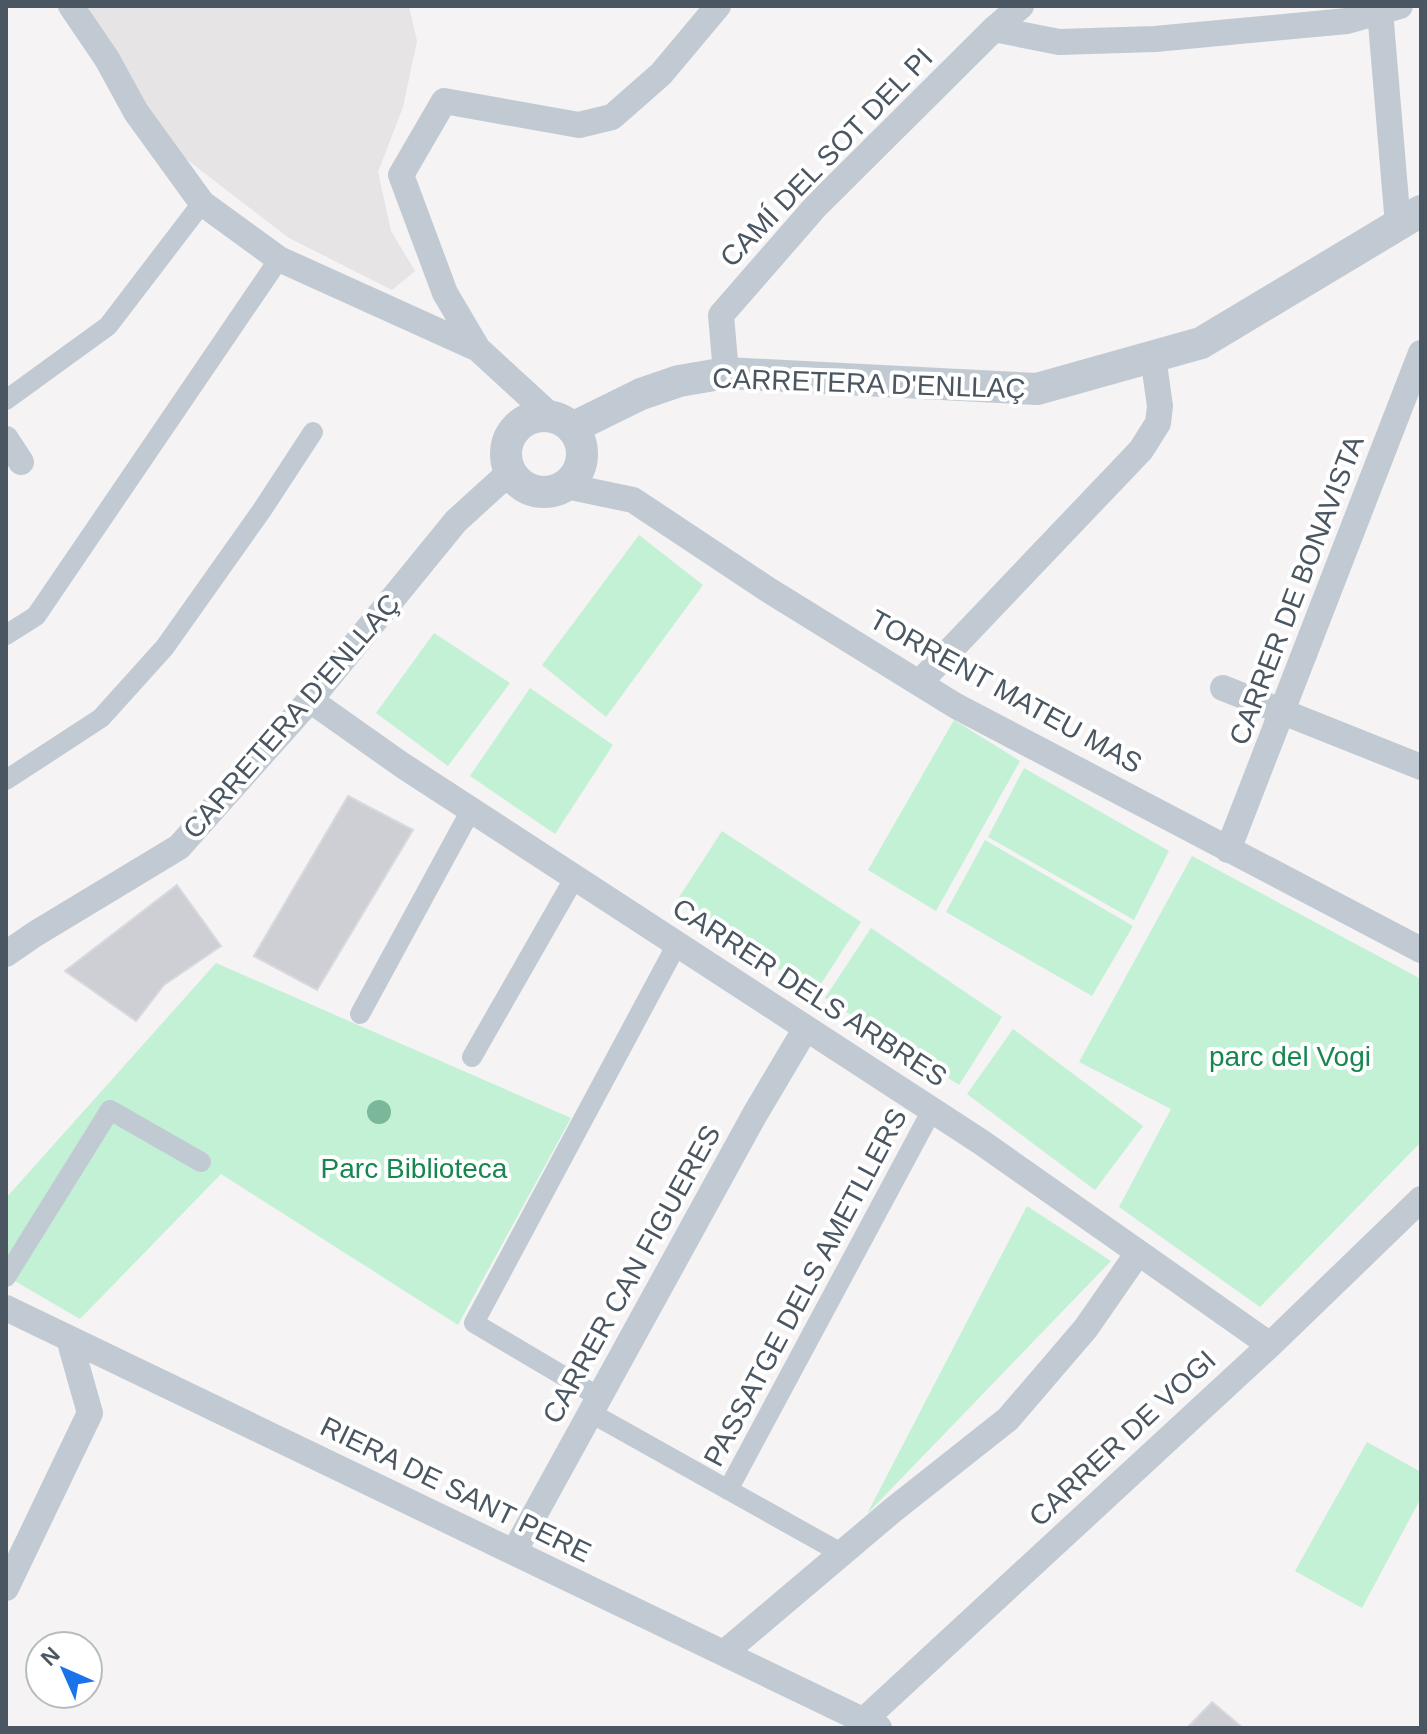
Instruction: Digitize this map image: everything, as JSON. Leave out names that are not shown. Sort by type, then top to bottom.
[{"type":"street","points":[[71,6],[107,59],[136,112],[202,203],[279,259],[478,349],[562,422],[582,446],[583,454],[576,476],[555,491],[542,492],[525,487],[510,472],[506,450],[513,431],[531,418],[562,422]]},
{"type":"street","points":[[478,349],[445,293],[401,175],[444,101],[579,125],[612,117],[661,74],[718,6]]},
{"type":"street","name":"CAMÍ DEL SOT DEL PI","points":[[726,373],[721,315],[816,206],[1021,6]]},
{"type":"street","points":[[994,29],[1059,42],[1155,39],[1347,21],[1390,9],[1410,218]]},
{"type":"street","points":[[6,400],[108,326],[202,203]]},
{"type":"street","name":"CARRETERA D'ENLLAÇ","points":[[562,422],[679,381],[726,373],[1037,389],[1201,343],[1410,218]]},
{"type":"street","points":[[6,635],[36,616],[279,259]]},
{"type":"street","name":"CARRER DE BONAVISTA","points":[[1228,850],[1421,353]]},
{"type":"street","points":[[919,683],[1141,450],[1158,423],[1160,406],[1153,357]]},
{"type":"street","points":[[6,780],[101,718],[165,647],[313,432]]},
{"type":"street","points":[[6,439],[21,462]]},
{"type":"street","name":"CARRETERA D'ENLLAÇ","points":[[6,954],[179,847],[310,700],[456,521],[510,472]]},
{"type":"street","name":"TORRENT MATEU MAS","points":[[566,486],[633,500],[767,589],[956,706],[1421,950]]},
{"type":"street","points":[[1223,688],[1421,767]]},
{"type":"street","name":"CARRER DELS ARBRES","points":[[310,700],[471,810],[932,1110],[1270,1345]]},
{"type":"street","points":[[360,1014],[471,810]]},
{"type":"street","points":[[472,1057],[575,877]]},
{"type":"street","points":[[677,944],[474,1323],[728,1490],[841,1553]]},
{"type":"street","name":"CARRER CAN FIGUERES","points":[[514,1552],[755,1114],[806,1028]]},
{"type":"street","points":[[6,1277],[110,1110],[201,1162]]},
{"type":"street","name":"PASSATGE DELS AMETLLERS","points":[[728,1490],[932,1110]]},
{"type":"street","name":"CARRER DE VOGI","points":[[871,1724],[1421,1199]]},
{"type":"street","points":[[724,1653],[841,1553],[1008,1419],[1086,1328],[1138,1253]]},
{"type":"street","name":"RIERA DE SANT PERE","points":[[6,1308],[871,1724]]},
{"type":"street","points":[[6,1588],[90,1413],[69,1339]]},
{"type":"shaded area","points":[[87,6],[409,6],[417,41],[403,107],[378,172],[391,231],[415,271],[392,290],[289,238],[177,152],[152,118]]},
{"type":"green space","points":[[639,535],[703,585],[606,717],[542,665]]},
{"type":"green space","points":[[434,633],[510,683],[448,766],[376,713]]},
{"type":"green space","points":[[530,688],[613,745],[555,834],[470,776]]},
{"type":"green space","points":[[954,720],[1020,761],[936,911],[868,870]]},
{"type":"green space","points":[[1024,768],[1169,851],[1134,920],[988,837]]},
{"type":"green space","points":[[722,831],[861,922],[815,993],[676,902]]},
{"type":"green space","points":[[985,840],[1133,926],[1092,996],[946,912]]},
{"type":"green space","name":"parc del Vogi","points":[[1192,856],[1421,979],[1421,1142],[1260,1307],[1119,1207],[1171,1109],[1079,1062]]},
{"type":"green space","points":[[871,928],[1002,1017],[959,1085],[825,998]]},
{"type":"green space","name":"Parc Biblioteca","points":[[216,963],[571,1118],[458,1325],[221,1174],[80,1319],[6,1276],[6,1198]]},
{"type":"green space","points":[[1013,1029],[1143,1126],[1095,1190],[967,1094]]},
{"type":"green space","points":[[1027,1206],[1111,1261],[867,1514]]},
{"type":"green space","points":[[1367,1442],[1421,1472],[1421,1498],[1362,1608],[1295,1571]]},
{"type":"building","points":[[348,796],[413,830],[317,990],[254,956]]},
{"type":"building","points":[[177,885],[221,946],[164,985],[136,1021],[65,971]]},
{"type":"building","points":[[1212,1702],[1243,1728],[1187,1728]]}]
